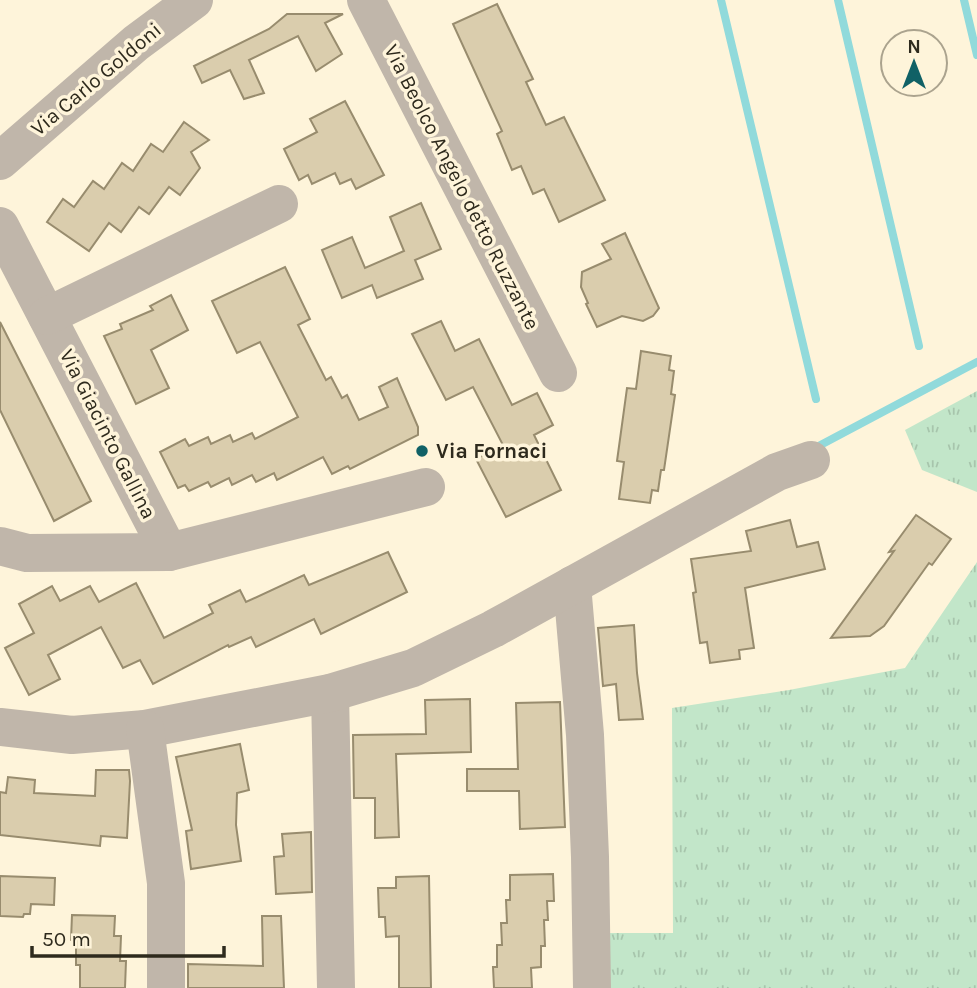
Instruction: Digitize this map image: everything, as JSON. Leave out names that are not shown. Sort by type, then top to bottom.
[{"type":"street","name":"Via Carlo Goldoni","points":[[0,161],[136,43],[194,0]]},
{"type":"street","name":"Via Beolco Angelo detto Ruzzante","points":[[366,0],[558,373]]},
{"type":"street","points":[[47,316],[279,204]]},
{"type":"street","name":"Via Giacinto Gallina","points":[[0,226],[169,552]]},
{"type":"street","points":[[0,727],[72,735],[145,729],[330,693],[413,668],[493,629],[778,472],[811,460]]},
{"type":"street","name":"Via Giacinto Gallina","points":[[0,546],[27,553],[169,552],[426,487]]},
{"type":"street","points":[[572,585],[585,735],[592,988]]},
{"type":"street","points":[[330,693],[336,988]]},
{"type":"street","points":[[145,729],[166,883],[166,988]]},
{"type":"green space","points":[[977,391],[977,492],[922,470],[905,430]]},
{"type":"green space","points":[[977,562],[977,988],[600,988],[600,933],[673,933],[672,708],[905,668]]},
{"type":"building","points":[[497,4],[533,79],[526,82],[546,125],[564,117],[605,200],[559,222],[544,189],[533,194],[521,166],[512,170],[497,134],[502,131],[453,24]]},
{"type":"building","points":[[287,14],[343,14],[325,23],[342,54],[316,71],[298,36],[249,60],[264,93],[244,99],[230,70],[202,83],[194,66],[269,29]]},
{"type":"building","points":[[345,101],[384,175],[356,189],[351,179],[340,184],[335,173],[312,184],[308,175],[299,180],[284,149],[317,132],[310,119]]},
{"type":"building","points":[[184,122],[209,140],[191,152],[200,168],[180,195],[169,187],[149,214],[139,207],[121,232],[109,223],[89,251],[47,222],[63,199],[74,207],[93,181],[104,189],[122,163],[133,171],[151,144],[163,152]]},
{"type":"building","points":[[421,203],[441,249],[415,260],[423,279],[377,298],[372,285],[342,298],[322,250],[352,237],[365,268],[404,251],[390,217]]},
{"type":"building","points":[[625,233],[659,308],[653,316],[643,321],[622,316],[597,327],[581,287],[582,272],[611,259],[602,244]]},
{"type":"building","points":[[285,267],[310,319],[298,325],[326,380],[331,377],[342,398],[347,395],[359,420],[388,407],[379,387],[397,378],[418,427],[418,435],[350,469],[348,466],[332,474],[323,457],[277,480],[274,473],[256,482],[252,475],[232,485],[229,478],[211,487],[208,482],[189,491],[185,485],[178,488],[160,452],[185,439],[189,446],[208,437],[211,444],[230,435],[233,442],[252,433],[255,439],[298,417],[260,342],[237,353],[212,301]]},
{"type":"building","points":[[171,295],[188,330],[151,350],[169,388],[136,404],[104,336],[122,329],[120,324],[153,310],[150,306]]},
{"type":"building","points":[[441,321],[455,351],[479,339],[512,405],[537,393],[553,425],[534,435],[561,490],[506,517],[476,459],[503,445],[473,387],[446,400],[412,334]]},
{"type":"building","points":[[0,322],[91,501],[54,521],[0,410]]},
{"type":"building","points":[[641,351],[671,356],[669,370],[674,371],[671,394],[675,395],[664,470],[661,470],[658,491],[652,490],[650,503],[619,499],[624,462],[617,461],[627,388],[636,389]]},
{"type":"building","points":[[916,515],[951,539],[932,565],[929,563],[884,626],[870,636],[831,638],[894,551],[889,552]]},
{"type":"building","points":[[790,520],[797,547],[818,542],[825,569],[745,588],[754,648],[739,650],[740,659],[710,663],[707,642],[700,643],[691,559],[751,551],[746,531]]},
{"type":"building","points":[[388,552],[407,592],[321,634],[314,619],[256,647],[251,637],[229,647],[228,645],[153,684],[140,660],[123,668],[101,627],[48,655],[60,679],[29,695],[5,648],[34,633],[19,604],[52,586],[60,601],[90,586],[99,602],[136,583],[164,638],[213,613],[209,605],[240,590],[246,602],[304,575],[309,585]]},
{"type":"building","points":[[634,625],[643,719],[619,720],[616,684],[603,686],[598,628]]},
{"type":"building","points":[[470,699],[471,752],[396,754],[399,837],[375,838],[375,798],[354,798],[353,735],[426,734],[425,700]]},
{"type":"building","points":[[560,702],[565,827],[520,829],[519,791],[467,791],[467,769],[518,769],[516,703]]},
{"type":"building","points":[[240,744],[249,790],[237,793],[236,825],[241,861],[191,869],[186,831],[192,830],[176,757]]},
{"type":"building","points":[[96,770],[129,770],[127,838],[101,836],[100,846],[0,835],[0,792],[6,793],[8,777],[35,780],[34,793],[95,796]]},
{"type":"building","points":[[311,832],[312,892],[276,894],[274,857],[284,856],[282,834]]},
{"type":"building","points":[[553,874],[554,901],[547,901],[548,920],[544,920],[545,946],[541,946],[541,967],[531,968],[532,988],[494,988],[493,967],[497,967],[497,945],[502,945],[501,923],[507,923],[506,900],[510,900],[510,875]]},
{"type":"building","points":[[0,876],[55,878],[54,905],[31,904],[30,914],[24,914],[23,917],[0,916]]},
{"type":"building","points":[[429,876],[431,988],[399,988],[399,936],[386,937],[385,917],[379,917],[378,888],[396,888],[396,877]]},
{"type":"building","points":[[72,915],[115,916],[114,936],[121,936],[120,961],[126,961],[125,988],[80,988],[76,941],[71,940]]},
{"type":"building","points":[[262,916],[281,916],[284,988],[188,988],[188,964],[263,966]]},
{"type":"waterway","points":[[721,0],[816,399]]},
{"type":"waterway","points":[[838,0],[919,346]]},
{"type":"waterway","points":[[964,0],[977,55]]},
{"type":"waterway","points":[[813,449],[977,362]]},
{"type":"place","name":"Via Fornaci","points":[[422,451]]}]
